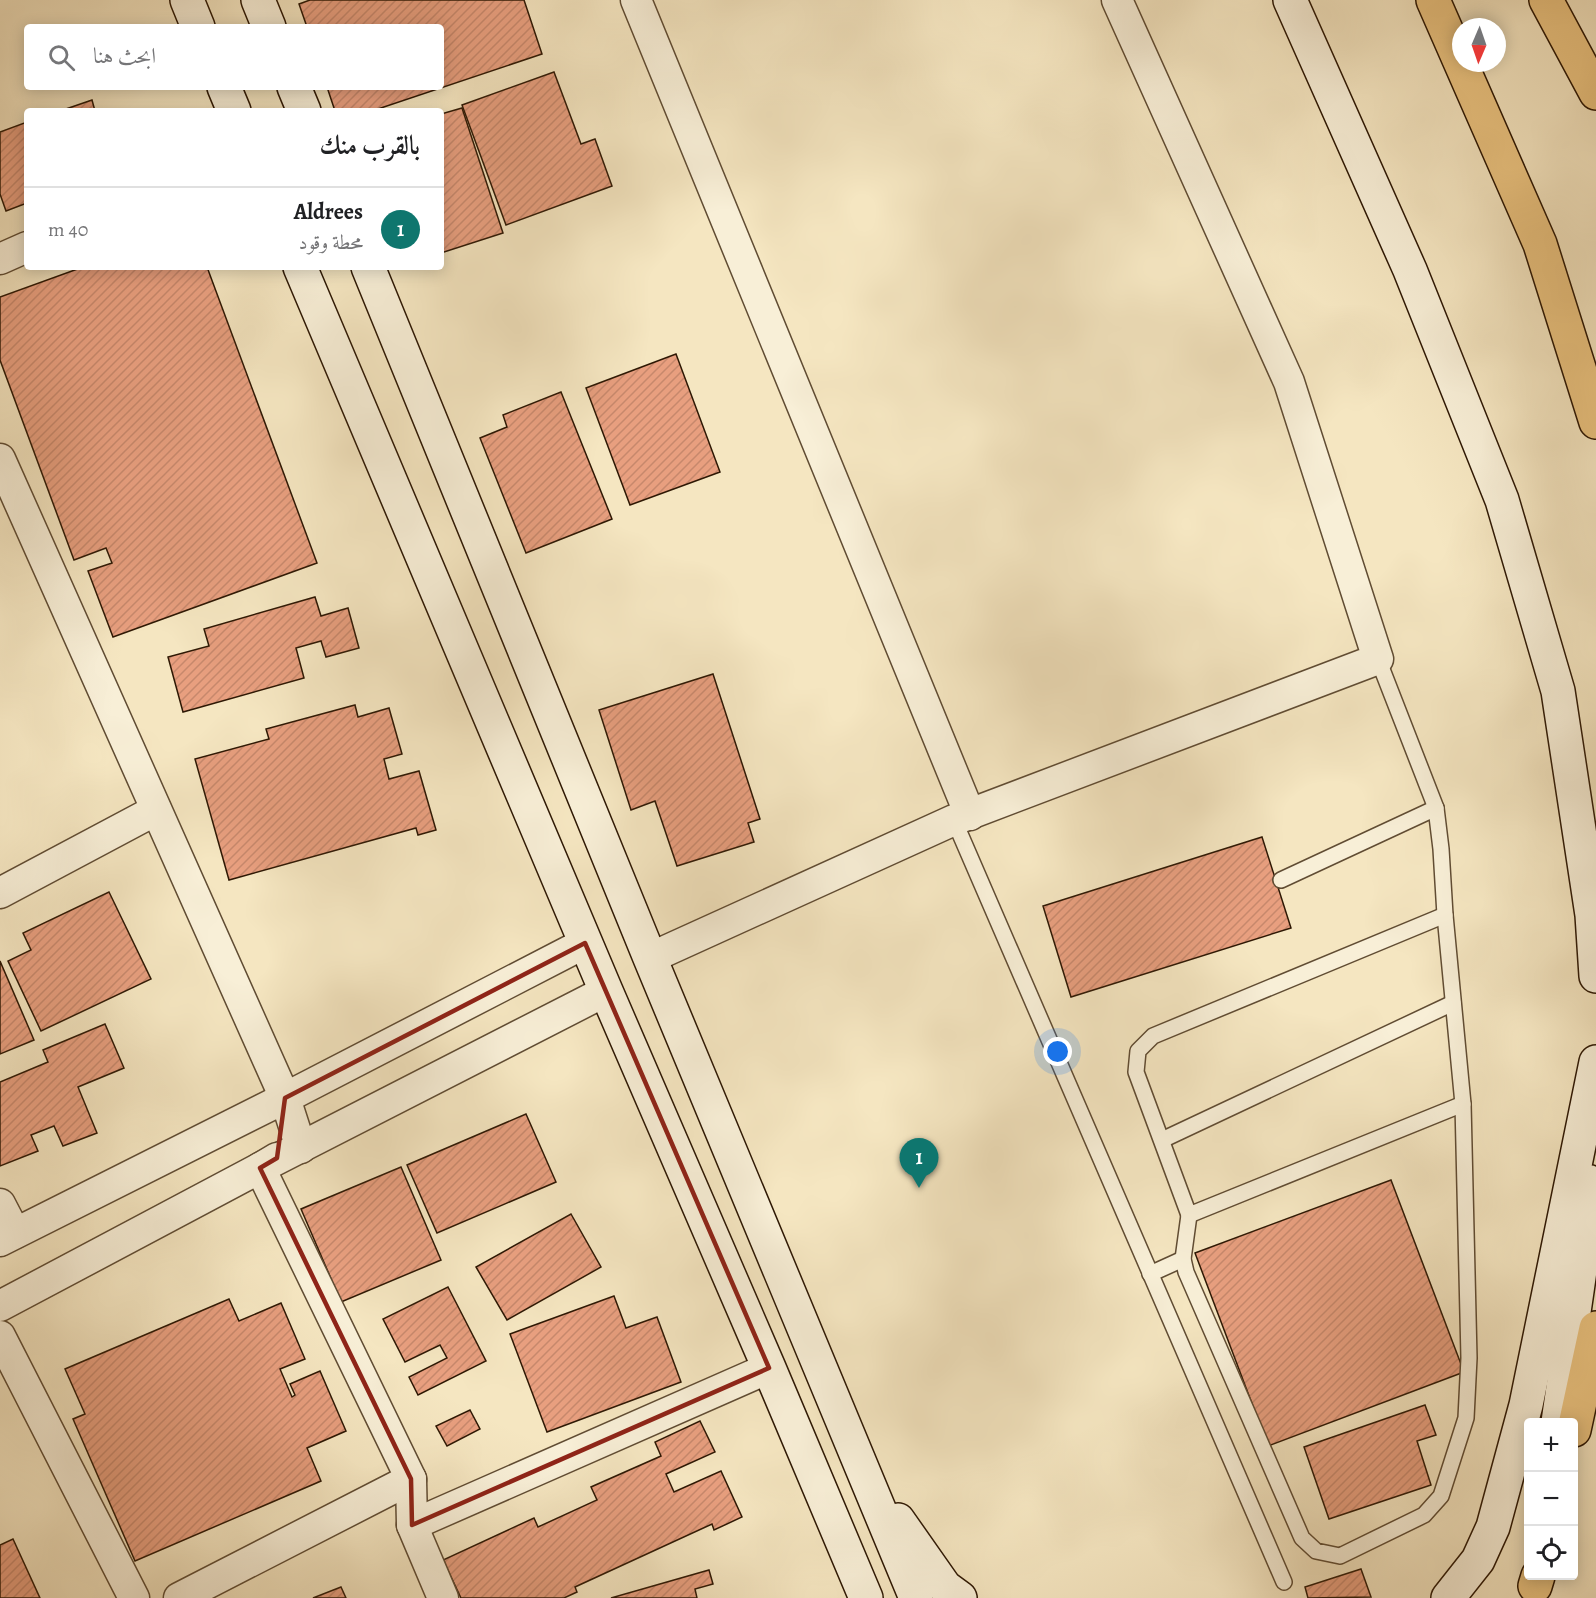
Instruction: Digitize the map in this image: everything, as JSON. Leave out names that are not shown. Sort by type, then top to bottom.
[{"type":"highway","points":[[1432,0],[1540,244],[1596,422]]},
{"type":"highway","points":[[1546,0],[1596,93]]},
{"type":"highway","points":[[1577,1418],[1596,1328]]},
{"type":"street","points":[[187,0],[197,24]]},
{"type":"street","points":[[258,0],[268,24]]},
{"type":"street","points":[[636,0],[962,818]]},
{"type":"street","points":[[651,958],[962,818],[1378,659],[1289,382],[1117,0]]},
{"type":"street","points":[[1290,0],[1410,270],[1502,500],[1558,691],[1592,915],[1596,976]]},
{"type":"street","points":[[225,90],[233,108]]},
{"type":"street","points":[[295,90],[303,108]]},
{"type":"street","points":[[0,259],[24,248]]},
{"type":"street","points":[[301,270],[585,943],[866,1598]]},
{"type":"street","points":[[369,270],[916,1598]]},
{"type":"street","points":[[0,462],[285,1098],[301,1148]]},
{"type":"street","points":[[0,893],[156,810]]},
{"type":"street","points":[[0,1204],[7,1237],[285,1098],[585,943]]},
{"type":"street","points":[[0,1306],[260,1168],[606,991]]},
{"type":"street","points":[[1448,1598],[1478,1560],[1493,1527],[1526,1405],[1596,1062]]},
{"type":"street","points":[[260,1168],[277,1158],[285,1098]]},
{"type":"street","points":[[1559,1418],[1587,1222],[1596,1099]]},
{"type":"street","points":[[260,1168],[411,1479],[411,1525],[443,1598]]},
{"type":"street","points":[[0,1335],[134,1598]]},
{"type":"street","points":[[411,1525],[769,1368]]},
{"type":"street","points":[[862,1468],[945,1587],[960,1598]]},
{"type":"street","points":[[179,1598],[411,1479]]},
{"type":"lane","points":[[1378,659],[1436,808],[1463,1104],[1469,1358],[1466,1418],[1441,1496],[1424,1515],[1340,1556],[1316,1551],[1302,1538],[1186,1272],[1183,1259],[1190,1215],[1136,1072],[1138,1051],[1153,1036],[1445,915]]},
{"type":"lane","points":[[1281,880],[1436,808]]},
{"type":"lane","points":[[962,818],[1150,1274],[1284,1582]]},
{"type":"lane","points":[[1162,1140],[1453,1003]]},
{"type":"lane","points":[[1190,1215],[1463,1104]]},
{"type":"lane","points":[[1150,1274],[1183,1259]]},
{"type":"highlighted area","points":[[585,943],[769,1368],[412,1525],[411,1479],[260,1168],[277,1158],[285,1098]]},
{"type":"building","points":[[310,0],[524,0],[542,54],[444,87],[444,24],[306,24],[299,4]]},
{"type":"building","points":[[554,72],[581,144],[595,139],[612,186],[506,225],[462,105]]},
{"type":"building","points":[[328,90],[435,90],[381,108],[334,108]]},
{"type":"building","points":[[92,100],[94,108],[69,108]]},
{"type":"building","points":[[462,108],[503,233],[444,252],[444,113]]},
{"type":"building","points":[[24,123],[24,204],[6,211],[0,194],[0,132]]},
{"type":"building","points":[[75,270],[208,270],[317,563],[113,637],[88,571],[112,563],[106,548],[74,560],[0,360],[0,297]]},
{"type":"building","points":[[676,354],[720,472],[630,505],[586,388]]},
{"type":"building","points":[[561,392],[612,519],[526,553],[480,438],[507,427],[503,415]]},
{"type":"building","points":[[315,597],[321,616],[348,608],[359,648],[326,657],[321,641],[296,648],[304,678],[183,712],[168,657],[209,646],[204,629]]},
{"type":"building","points":[[713,674],[760,819],[748,823],[754,842],[677,866],[655,801],[631,810],[599,710]]},
{"type":"building","points":[[355,705],[358,717],[389,708],[402,754],[384,759],[389,779],[419,771],[436,830],[418,835],[416,828],[229,880],[195,759],[269,739],[266,729]]},
{"type":"building","points":[[1262,837],[1291,928],[1071,997],[1043,906]]},
{"type":"building","points":[[109,892],[151,979],[41,1031],[8,961],[31,950],[23,933]]},
{"type":"building","points":[[0,961],[34,1040],[0,1054]]},
{"type":"building","points":[[105,1024],[124,1068],[78,1087],[97,1133],[63,1146],[54,1126],[31,1135],[38,1151],[0,1166],[0,1082],[48,1062],[43,1050]]},
{"type":"building","points":[[526,1114],[556,1182],[437,1233],[407,1165]]},
{"type":"building","points":[[401,1167],[441,1260],[341,1302],[301,1209]]},
{"type":"building","points":[[1391,1180],[1464,1372],[1268,1446],[1195,1253]]},
{"type":"building","points":[[571,1214],[601,1267],[507,1320],[476,1267]]},
{"type":"building","points":[[448,1287],[486,1361],[418,1395],[409,1377],[447,1358],[440,1345],[405,1362],[383,1319]]},
{"type":"building","points":[[614,1296],[626,1328],[657,1317],[681,1382],[547,1432],[510,1334]]},
{"type":"building","points":[[229,1299],[239,1321],[281,1303],[305,1359],[280,1369],[292,1397],[295,1395],[290,1384],[320,1371],[346,1431],[307,1448],[321,1481],[135,1561],[73,1419],[85,1414],[65,1369]]},
{"type":"building","points":[[1425,1405],[1436,1435],[1417,1441],[1431,1485],[1329,1519],[1304,1447]]},
{"type":"building","points":[[470,1410],[480,1429],[447,1446],[436,1426]]},
{"type":"building","points":[[700,1421],[715,1452],[666,1474],[674,1492],[721,1471],[742,1517],[714,1530],[712,1524],[575,1587],[577,1592],[564,1598],[461,1598],[443,1560],[534,1518],[538,1527],[597,1500],[591,1487],[661,1456],[655,1442]]},
{"type":"building","points":[[13,1539],[40,1598],[0,1598],[0,1545]]},
{"type":"building","points":[[1361,1569],[1371,1597],[1308,1598],[1305,1587]]},
{"type":"building","points":[[709,1570],[713,1584],[695,1589],[697,1598],[611,1598]]},
{"type":"building","points":[[341,1587],[346,1598],[313,1598]]},
{"type":"place","name":"Aldrees","points":[[919,1188]]}]
